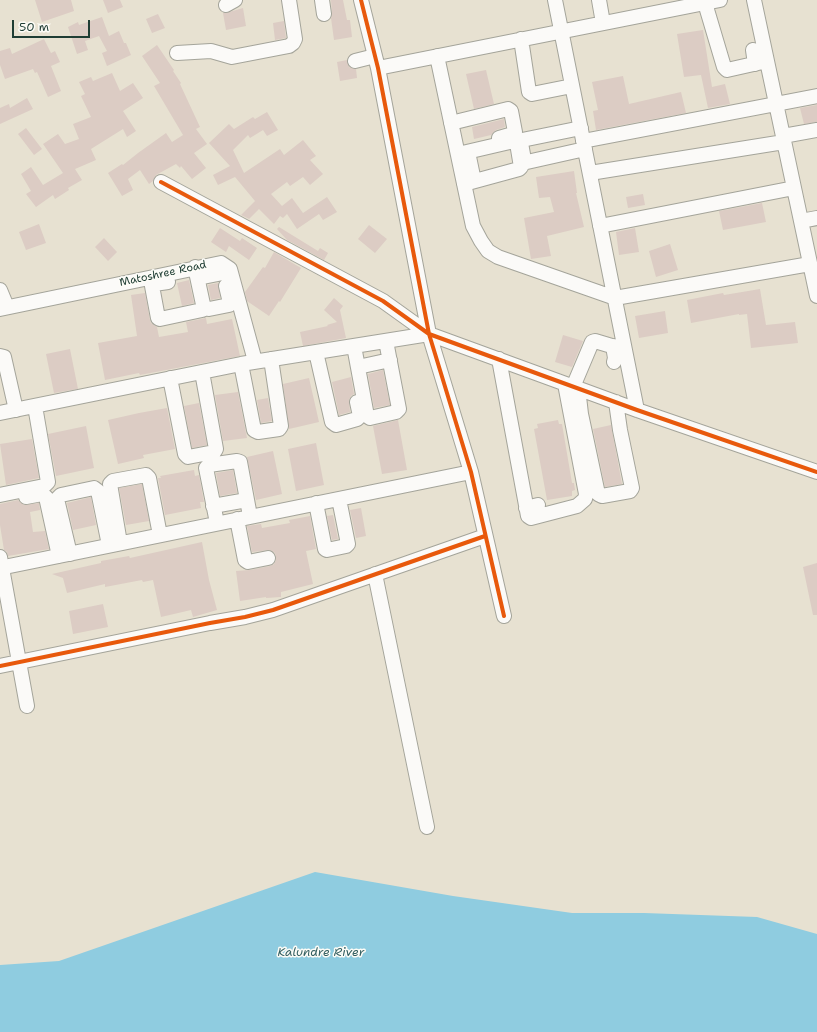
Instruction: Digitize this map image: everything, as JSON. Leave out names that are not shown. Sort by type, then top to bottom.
[{"type":"street","points":[[177,53],[211,51],[227,56],[233,52],[289,46],[295,39],[289,0]]},
{"type":"street","points":[[322,0],[324,14]]},
{"type":"street","points":[[361,0],[377,62],[429,334],[471,472],[504,616]]},
{"type":"street","points":[[555,0],[615,298],[619,348],[637,410]]},
{"type":"street","points":[[598,0],[603,23]]},
{"type":"street","points":[[355,60],[377,62],[436,56],[561,32],[697,3],[720,0]]},
{"type":"street","points":[[754,0],[758,59],[776,104],[801,221],[812,247],[810,264],[817,295]]},
{"type":"street","points":[[697,3],[724,67],[727,70],[758,59]]},
{"type":"street","points":[[521,39],[529,92],[532,94],[572,86]]},
{"type":"street","points":[[436,56],[456,122],[469,182],[473,226],[488,251],[498,257],[615,298],[810,264]]},
{"type":"street","points":[[583,140],[817,96]]},
{"type":"street","points":[[456,122],[508,109],[511,111],[515,132],[513,134],[462,151]]},
{"type":"street","points":[[590,173],[783,139],[817,130]]},
{"type":"street","points":[[462,151],[514,141],[517,143],[521,167],[519,169],[469,182]]},
{"type":"street","points":[[161,182],[383,301],[429,334],[637,410],[817,472]]},
{"type":"street","points":[[600,226],[794,188]]},
{"type":"street","points":[[801,221],[817,218]]},
{"type":"street","points":[[209,309],[229,305],[230,303],[222,268]]},
{"type":"street","name":"Matoshree Road","points":[[3,308],[198,274],[222,268],[230,269],[248,363],[254,430],[258,432],[279,429],[281,426],[271,359]]},
{"type":"street","points":[[0,290],[3,308]]},
{"type":"street","points":[[0,413],[248,363],[429,334]]},
{"type":"street","points":[[351,346],[358,367],[367,416],[370,418],[399,410],[386,341]]},
{"type":"street","points":[[499,359],[532,506],[528,516],[531,518],[577,506],[585,499],[586,494],[572,386],[592,342],[595,341],[619,348]]},
{"type":"street","points":[[316,352],[332,422],[336,425],[357,419],[360,416],[351,346]]},
{"type":"street","points":[[614,362],[619,348]]},
{"type":"street","points":[[0,356],[4,358],[16,410]]},
{"type":"street","points":[[358,367],[390,360]]},
{"type":"street","points":[[170,378],[185,454],[188,457],[214,452],[216,449],[202,372]]},
{"type":"street","points":[[572,386],[581,414],[598,494],[602,496],[630,491],[632,488],[616,402]]},
{"type":"street","points":[[2,495],[44,486],[48,482],[35,406]]},
{"type":"street","points":[[217,523],[206,468],[209,465],[237,461],[240,462],[247,500],[243,518],[245,560],[248,562],[268,558]]},
{"type":"street","points":[[26,706],[19,662],[5,613],[1,564],[64,555],[243,518],[317,510],[471,472]]},
{"type":"street","points":[[115,544],[110,484],[113,481],[146,475],[149,478],[160,535]]},
{"type":"street","points":[[64,555],[58,499],[61,495],[94,488],[98,491],[115,544]]},
{"type":"street","points":[[2,495],[42,494],[46,497],[64,555]]},
{"type":"street","points":[[213,506],[247,500]]},
{"type":"street","points":[[317,510],[325,549],[327,550],[346,546],[348,544],[340,505]]},
{"type":"street","points":[[0,666],[19,662],[41,660],[273,610],[485,536]]},
{"type":"street","points":[[375,574],[427,827]]},
{"type":"street","points":[[23,688],[32,684],[28,671],[30,667],[41,660]]},
{"type":"water","name":"Kalundre River","points":[[315,872],[453,896],[572,913],[644,913],[757,917],[817,934],[817,1032],[0,1032],[0,965],[59,961]]},
{"type":"building","points":[[35,0],[71,0],[74,11],[42,22]]},
{"type":"building","points":[[103,0],[120,0],[123,7],[108,13]]},
{"type":"building","points":[[331,0],[343,0],[347,20],[350,20],[352,37],[334,40],[331,18]]},
{"type":"building","points":[[243,8],[246,26],[226,30],[223,13]]},
{"type":"building","points":[[158,14],[165,28],[152,33],[146,19]]},
{"type":"building","points":[[102,17],[109,36],[119,31],[131,55],[107,66],[102,53],[107,51],[99,36],[85,41],[88,50],[77,54],[68,27],[78,22],[79,25]]},
{"type":"building","points":[[284,21],[286,38],[275,40],[273,23]]},
{"type":"building","points":[[703,30],[712,87],[725,84],[730,104],[708,108],[701,75],[684,77],[677,34]]},
{"type":"building","points":[[44,39],[51,53],[55,51],[60,62],[51,66],[61,91],[48,97],[37,72],[35,73],[33,69],[5,79],[0,65],[0,51],[10,48],[12,54]]},
{"type":"building","points":[[157,45],[181,83],[180,84],[200,127],[196,129],[207,144],[194,153],[206,168],[192,179],[181,166],[180,168],[176,164],[156,175],[153,181],[149,184],[140,170],[128,179],[133,190],[122,196],[108,173],[122,164],[123,165],[166,133],[172,142],[183,135],[154,86],[160,83],[142,56]]},
{"type":"building","points":[[347,60],[349,67],[356,69],[357,78],[340,81],[337,62]]},
{"type":"building","points":[[486,70],[494,104],[474,109],[466,74]]},
{"type":"building","points":[[112,73],[120,91],[133,83],[143,98],[123,111],[136,131],[127,137],[123,129],[91,149],[96,160],[75,169],[82,180],[68,188],[69,190],[55,199],[53,195],[36,207],[26,194],[31,191],[21,174],[31,167],[43,185],[63,173],[43,144],[58,134],[65,144],[79,139],[73,124],[91,117],[81,96],[85,94],[79,82],[91,77],[93,81]]},
{"type":"building","points":[[623,76],[629,104],[681,92],[686,113],[596,130],[593,111],[598,110],[592,82]]},
{"type":"building","points":[[27,98],[33,109],[0,124],[0,108],[9,104],[10,108]]},
{"type":"building","points":[[817,105],[817,122],[804,124],[800,108]]},
{"type":"building","points":[[267,112],[278,130],[267,136],[263,130],[250,138],[248,135],[233,150],[244,173],[280,149],[284,155],[303,140],[316,156],[310,160],[323,174],[310,185],[303,177],[290,186],[287,182],[271,194],[282,206],[292,198],[303,213],[327,197],[337,212],[323,220],[319,214],[297,229],[287,214],[283,218],[280,216],[274,224],[259,209],[249,219],[241,215],[255,201],[235,177],[218,185],[213,175],[230,166],[209,143],[229,124],[234,129],[253,117],[255,119]]},
{"type":"building","points":[[504,119],[505,127],[496,130],[491,135],[474,139],[472,127]]},
{"type":"building","points":[[26,128],[42,149],[34,155],[18,134]]},
{"type":"building","points":[[574,171],[576,193],[584,227],[547,236],[551,256],[531,259],[524,218],[554,212],[550,197],[539,198],[536,177]]},
{"type":"building","points":[[643,194],[645,205],[628,208],[626,197]]},
{"type":"building","points":[[762,203],[766,222],[723,230],[719,211]]},
{"type":"building","points":[[39,224],[46,243],[26,250],[19,232]]},
{"type":"building","points":[[369,225],[387,239],[375,253],[358,239]]},
{"type":"building","points":[[279,227],[318,251],[320,248],[328,253],[324,260],[287,240],[277,229]]},
{"type":"building","points":[[220,228],[240,241],[242,238],[257,248],[249,260],[229,246],[226,252],[211,242]]},
{"type":"building","points":[[635,228],[639,252],[619,255],[616,232]]},
{"type":"building","points":[[104,238],[117,252],[108,261],[95,247]]},
{"type":"building","points":[[670,244],[678,270],[656,277],[649,251]]},
{"type":"building","points":[[274,252],[301,268],[280,302],[279,301],[269,316],[247,301],[245,292],[263,267],[265,268]]},
{"type":"building","points":[[189,280],[194,303],[182,306],[177,283]]},
{"type":"building","points":[[218,283],[220,298],[211,300],[208,285]]},
{"type":"building","points":[[760,289],[766,325],[795,322],[798,343],[751,348],[747,314],[739,314],[691,323],[687,300],[723,293],[724,295]]},
{"type":"building","points":[[145,293],[150,320],[151,323],[157,327],[159,337],[188,332],[186,322],[206,318],[207,324],[232,319],[240,356],[140,375],[139,373],[105,380],[98,343],[137,336],[131,295]]},
{"type":"building","points":[[334,298],[343,306],[340,310],[346,338],[303,346],[300,332],[328,326],[327,325],[337,322],[324,310]]},
{"type":"building","points":[[665,311],[668,333],[639,338],[635,316]]},
{"type":"building","points":[[563,335],[583,341],[572,367],[555,362]]},
{"type":"building","points":[[70,349],[78,389],[54,393],[46,354]]},
{"type":"building","points":[[383,370],[390,405],[374,408],[368,374]]},
{"type":"building","points":[[351,377],[354,394],[349,400],[350,412],[339,415],[332,382]]},
{"type":"building","points":[[309,378],[319,422],[289,429],[283,384]]},
{"type":"building","points":[[238,392],[247,438],[223,441],[215,395]]},
{"type":"building","points":[[268,398],[272,421],[261,423],[257,400]]},
{"type":"building","points":[[199,403],[207,445],[192,448],[184,406]]},
{"type":"building","points":[[167,408],[175,449],[143,455],[144,458],[118,464],[108,420]]},
{"type":"building","points":[[398,420],[407,470],[382,474],[373,426]]},
{"type":"building","points":[[558,420],[559,424],[562,424],[572,483],[574,483],[575,490],[572,491],[572,496],[547,500],[534,429],[538,428],[537,424]]},
{"type":"building","points":[[611,425],[622,484],[605,487],[593,429]]},
{"type":"building","points":[[86,426],[94,468],[56,476],[48,434]]},
{"type":"building","points":[[32,439],[39,478],[6,485],[0,444]]},
{"type":"building","points":[[316,443],[324,485],[296,491],[288,449]]},
{"type":"building","points":[[273,451],[282,494],[256,500],[247,457]]},
{"type":"building","points":[[194,470],[195,476],[199,475],[204,502],[200,502],[201,508],[165,515],[158,478],[161,478],[160,476]]},
{"type":"building","points":[[233,470],[237,493],[220,496],[216,473]]},
{"type":"building","points":[[142,484],[149,521],[126,525],[119,488]]},
{"type":"building","points":[[91,497],[96,525],[73,530],[67,503]]},
{"type":"building","points":[[18,500],[24,505],[39,503],[40,510],[30,512],[33,532],[45,531],[49,549],[8,556],[7,552],[4,550],[0,525],[0,504]]},
{"type":"building","points":[[361,508],[366,536],[356,538],[350,510]]},
{"type":"building","points":[[333,515],[338,539],[332,540],[327,516]]},
{"type":"building","points":[[310,516],[316,549],[306,551],[313,584],[281,592],[281,597],[266,597],[240,601],[236,571],[270,566],[274,564],[276,560],[275,553],[270,550],[252,552],[247,526],[261,524],[262,528],[290,523],[289,520]]},
{"type":"building","points":[[202,542],[209,580],[217,610],[193,617],[191,610],[161,617],[153,580],[143,582],[142,580],[105,587],[105,584],[67,593],[63,578],[52,574],[101,563],[101,561],[129,556],[130,558]]},
{"type":"building","points":[[817,563],[817,615],[813,615],[803,567]]},
{"type":"building","points":[[103,604],[108,627],[73,634],[69,611]]},
{"type":"cycle path","points":[[361,0],[378,68],[429,334],[471,472],[504,616]]},
{"type":"cycle path","points":[[161,182],[383,301],[429,334],[637,410],[817,472]]},
{"type":"cycle path","points":[[0,666],[245,617],[273,610],[485,536]]}]
